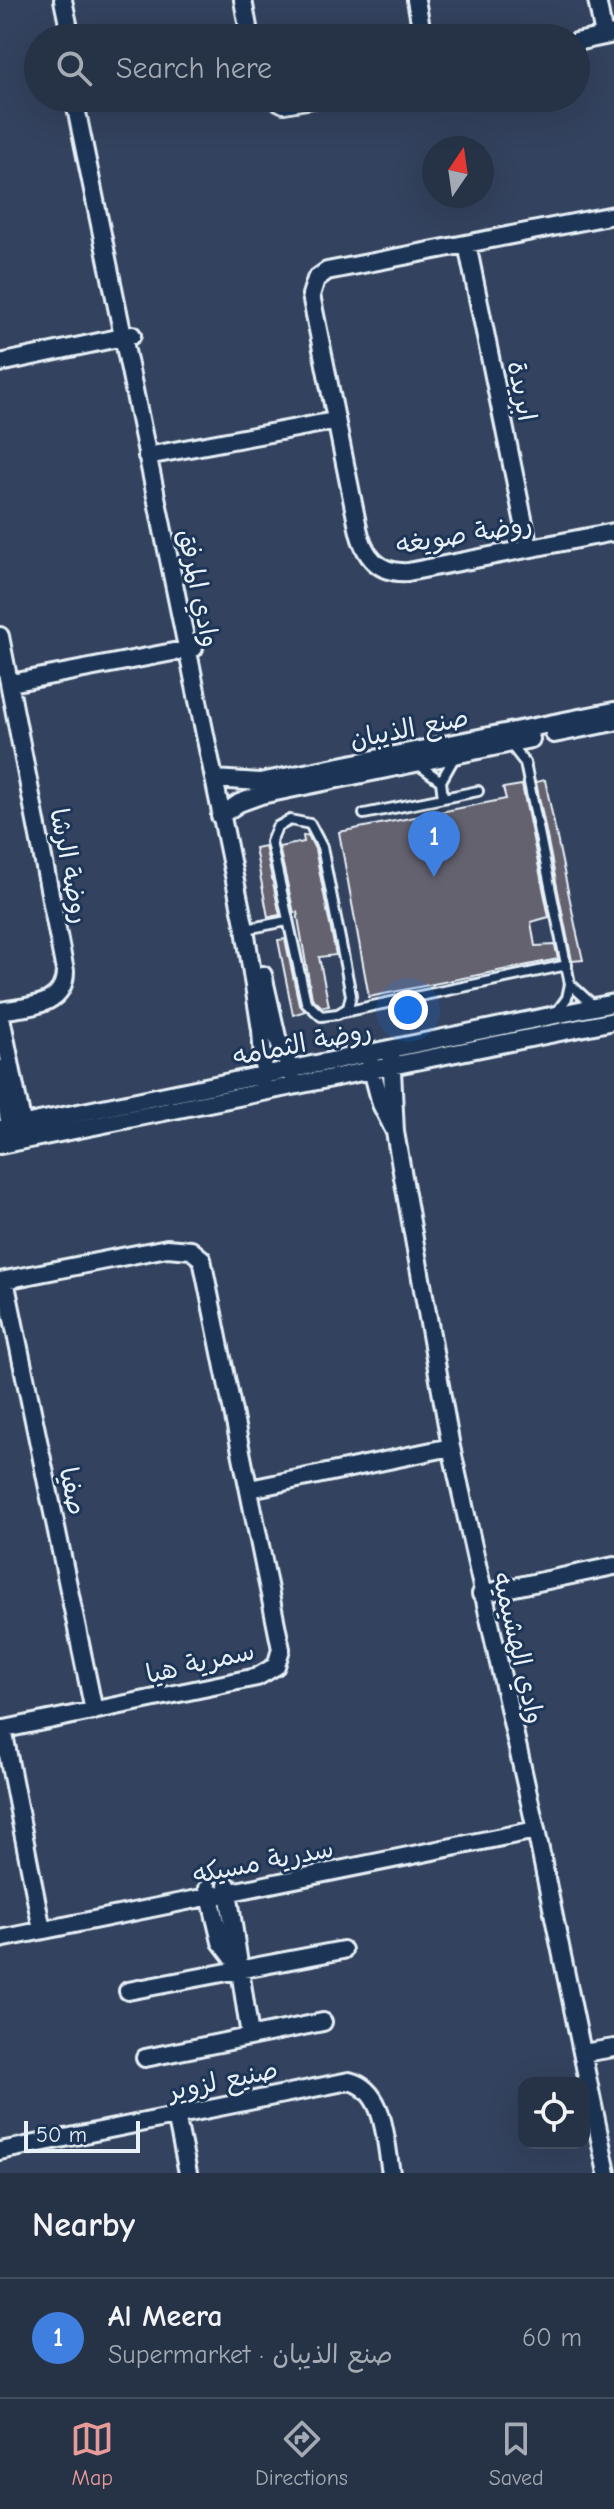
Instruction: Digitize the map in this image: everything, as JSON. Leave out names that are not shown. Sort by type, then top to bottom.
[{"type":"street","points":[[54,0],[58,24]]},
{"type":"street","points":[[63,0],[68,24]]},
{"type":"street","points":[[243,0],[247,24]]},
{"type":"street","points":[[416,0],[420,24]]},
{"type":"street","points":[[597,0],[609,35]]},
{"type":"street","name":"وادي المرفق","points":[[77,112],[127,332]]},
{"type":"street","name":"وادي المرفق","points":[[87,112],[127,332],[224,813],[274,1026],[293,1077]]},
{"type":"street","name":"روضة صويغه","points":[[614,215],[327,271],[316,279],[311,295],[334,421],[362,545],[382,568],[408,572],[614,532]]},
{"type":"street","name":"ابريدة","points":[[467,244],[529,548]]},
{"type":"street","points":[[0,353],[127,332]]},
{"type":"street","points":[[0,363],[127,332]]},
{"type":"street","points":[[152,455],[334,421]]},
{"type":"street","name":"روضة الرشا","points":[[0,636],[65,979],[61,991],[51,1001],[0,1011],[12,1134]]},
{"type":"street","points":[[11,683],[192,648]]},
{"type":"street","name":"صنع الذيبان","points":[[219,780],[260,782],[614,711]]},
{"type":"street","name":"صنع الذيبان","points":[[224,813],[261,795],[614,722]]},
{"type":"street","name":"وادي المرفق","points":[[250,928],[265,1082]]},
{"type":"street","name":"روضة الثمامه","points":[[392,1058],[554,1015],[614,1003]]},
{"type":"street","name":"روضة الثمامه","points":[[12,1134],[370,1062],[614,1021]]},
{"type":"street","name":"وادي الهشيميه","points":[[392,1058],[395,1132],[451,1447],[481,1594],[535,1825],[607,2173]]},
{"type":"street","name":"وادي الهشيميه","points":[[370,1062],[381,1104],[395,1132]]},
{"type":"street","points":[[0,1069],[12,1134]]},
{"type":"street","name":"سمرية هيا","points":[[3,1281],[167,1248],[186,1248],[197,1253],[206,1270],[280,1638],[276,1666],[257,1677],[1,1729],[41,1926]]},
{"type":"street","name":"صفيا","points":[[3,1281],[94,1711]]},
{"type":"street","points":[[250,1489],[451,1447]]},
{"type":"street","points":[[481,1594],[614,1566]]},
{"type":"street","name":"سدرية مسيكه","points":[[0,1939],[41,1926],[535,1825]]},
{"type":"street","points":[[228,1888],[238,1938],[237,1967],[250,2036]]},
{"type":"street","points":[[209,1891],[221,1942],[237,1967]]},
{"type":"street","name":"سدرية مسيكه","points":[[0,1929],[41,1926]]},
{"type":"street","points":[[128,1991],[237,1967],[343,1950]]},
{"type":"street","points":[[145,2058],[323,2022]]},
{"type":"street","points":[[583,2053],[614,2048]]},
{"type":"street","name":"صنيع لزوير","points":[[0,2151],[339,2081],[358,2083],[377,2104],[391,2173]]},
{"type":"street","points":[[176,2115],[188,2173]]},
{"type":"lane","points":[[525,763],[532,738]]},
{"type":"lane","points":[[507,744],[513,746],[525,763],[567,965],[570,984],[564,1004],[554,1015]]},
{"type":"lane","points":[[443,798],[441,781],[458,754]]},
{"type":"lane","points":[[412,764],[423,766],[441,781]]},
{"type":"lane","points":[[364,814],[478,791]]},
{"type":"lane","points":[[343,1012],[351,1003],[351,995],[322,847],[310,824],[295,819],[277,827],[271,842],[306,1002],[321,1016],[343,1012],[567,965]]},
{"type":"lane","points":[[250,928],[287,921]]},
{"type":"lane","points":[[570,984],[595,1007]]},
{"type":"building","points":[[545,780],[583,960],[572,961],[536,782]]},
{"type":"building","points":[[522,785],[549,917],[531,922],[535,946],[555,945],[558,959],[369,997],[339,832],[506,799],[503,788]]},
{"type":"building","points":[[308,835],[315,849],[336,955],[319,957],[329,1006],[322,1007],[312,998],[297,912],[294,913],[279,847],[304,842],[303,836]]},
{"type":"building","points":[[265,846],[280,915],[268,917],[255,848]]},
{"type":"building","points":[[285,939],[299,1004],[305,1011],[293,1015],[278,940]]},
{"type":"place","name":"Al Meera","points":[[434,877]]}]
